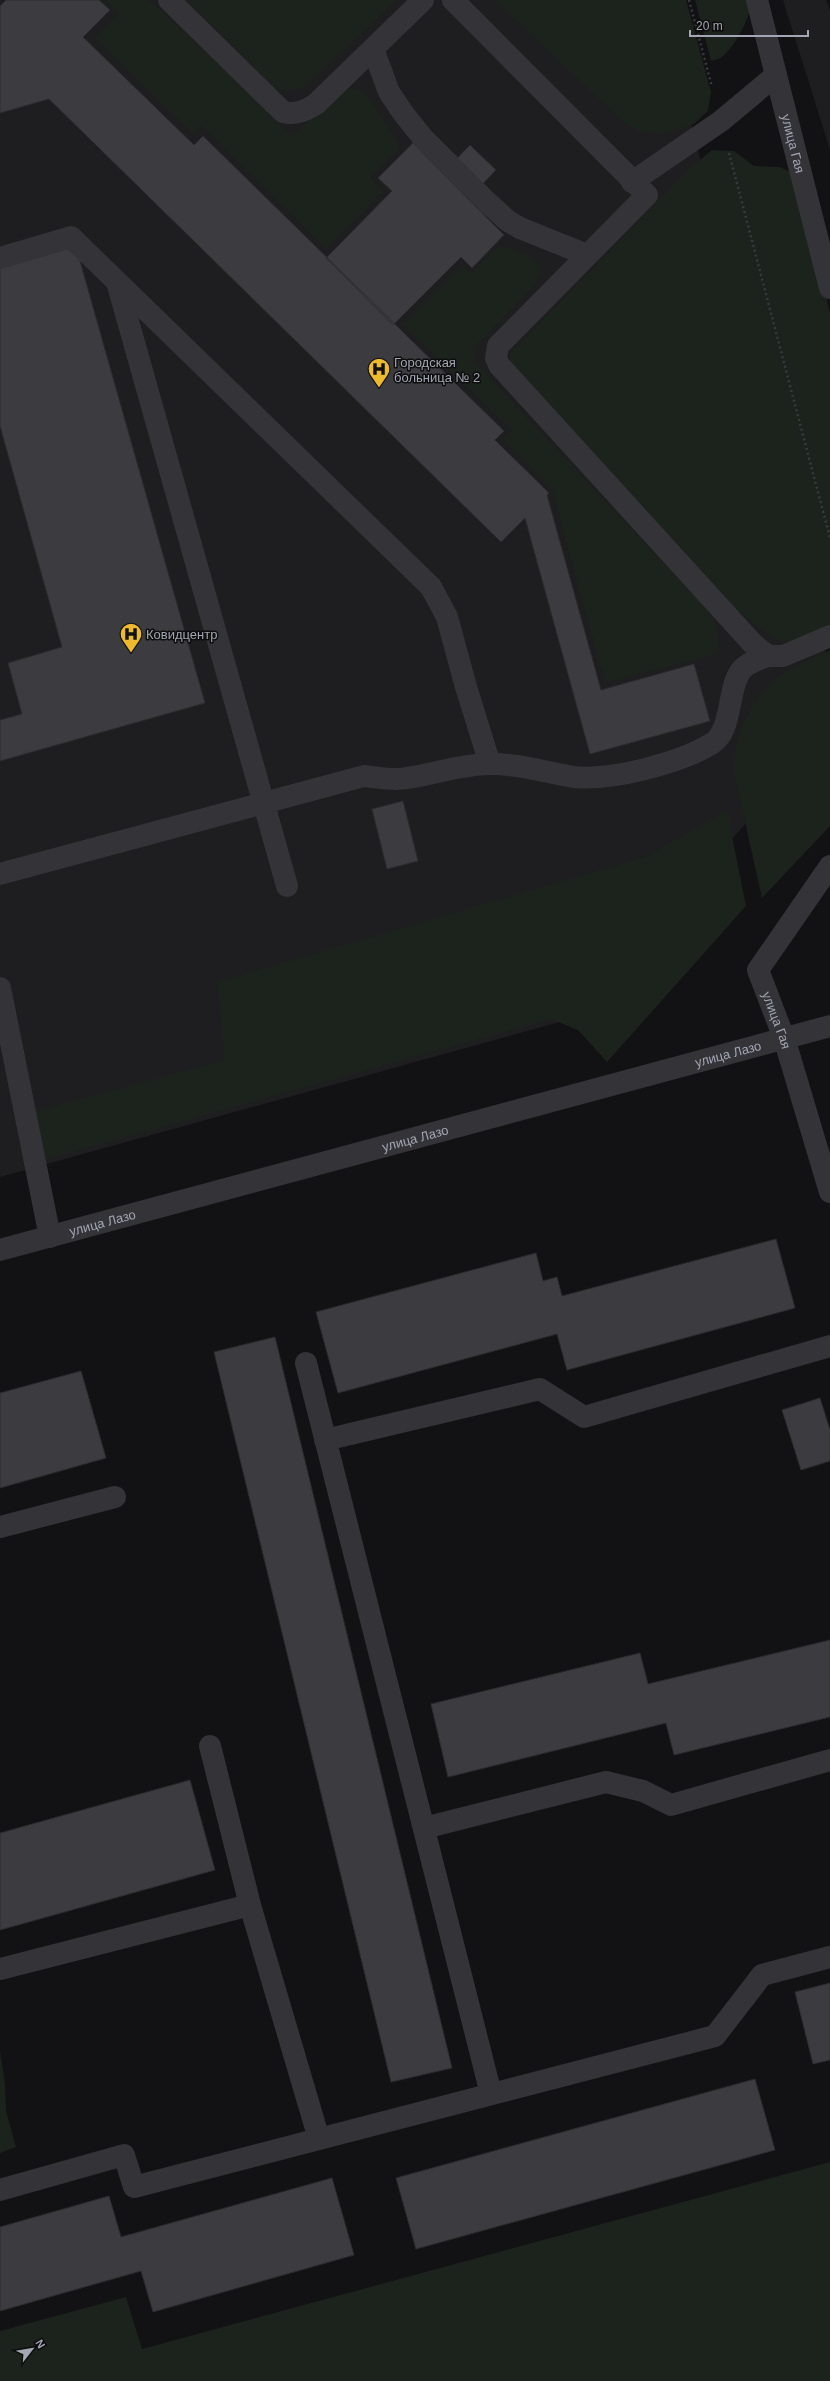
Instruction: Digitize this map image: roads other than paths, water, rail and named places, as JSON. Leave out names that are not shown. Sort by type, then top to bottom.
[{"type":"street","points":[[169,0],[283,112],[294,114],[312,107],[423,0]]},
{"type":"street","points":[[452,0],[632,182],[647,195],[498,346],[496,358],[499,365],[754,646],[768,656]]},
{"type":"street","name":"улица Гая","points":[[757,0],[830,288]]},
{"type":"street","points":[[373,49],[389,92],[403,114],[423,138],[486,201],[508,221],[520,228],[587,255]]},
{"type":"street","points":[[632,182],[721,121],[776,75]]},
{"type":"street","points":[[0,258],[71,237],[431,588],[447,617],[466,687],[490,764]]},
{"type":"street","points":[[116,281],[287,886]]},
{"type":"street","points":[[0,874],[364,776],[405,779],[490,764],[576,777],[613,776],[689,755],[713,744],[723,729],[735,684],[740,672],[753,662],[768,656],[783,656],[830,636]]},
{"type":"street","name":"улица Гая","points":[[830,866],[758,970],[784,1038],[830,1192]]},
{"type":"street","points":[[1,997],[50,1237]]},
{"type":"street","name":"улица Лазо","points":[[0,1250],[830,1026]]},
{"type":"street","points":[[325,1440],[540,1389],[584,1416],[830,1346]]},
{"type":"street","points":[[306,1363],[491,2094]]},
{"type":"street","points":[[0,1528],[115,1497]]},
{"type":"street","points":[[210,1746],[250,1904],[319,2139]]},
{"type":"street","points":[[424,1828],[606,1782],[643,1791],[671,1805],[830,1760]]},
{"type":"street","points":[[0,1969],[250,1904]]},
{"type":"street","points":[[0,2190],[124,2155],[134,2187],[715,2036],[762,1975],[830,1957]]},
{"type":"place","name":"Городская больница № 2","points":[[379,388]]},
{"type":"place","name":"Ковидцентр","points":[[131,654]]}]
